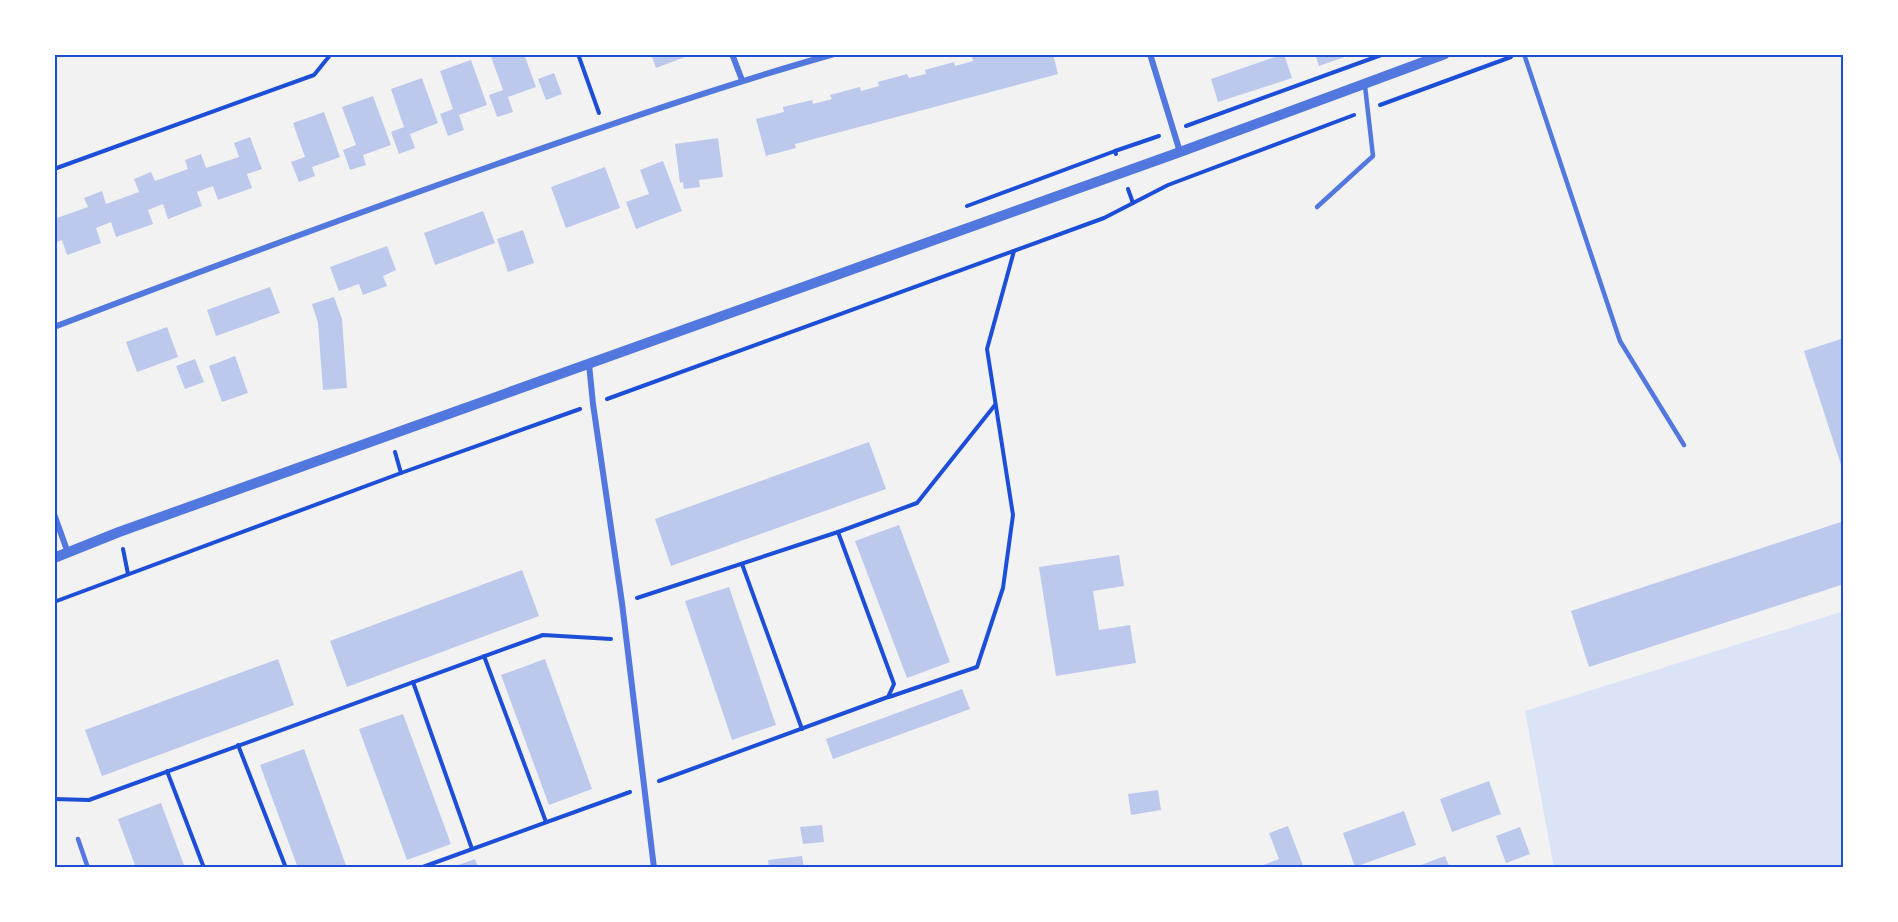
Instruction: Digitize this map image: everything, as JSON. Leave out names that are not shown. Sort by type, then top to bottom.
[{"type":"street","points":[[732,54],[742,80]]},
{"type":"street","points":[[54,327],[306,231],[604,126],[742,80],[834,54]]},
{"type":"street","points":[[1150,54],[1180,152]]},
{"type":"street","points":[[54,558],[119,532],[1180,152],[1445,54]]},
{"type":"street","points":[[589,364],[627,640],[654,868]]},
{"type":"street","points":[[54,514],[68,553]]},
{"type":"lane","points":[[1524,54],[1620,341],[1684,445]]},
{"type":"lane","points":[[1317,207],[1373,156],[1364,83]]},
{"type":"lane","points":[[78,839],[88,868]]},
{"type":"path","points":[[54,169],[314,75],[331,54]]},
{"type":"path","points":[[578,54],[604,126]]},
{"type":"path","points":[[54,602],[401,473],[1104,218],[1168,185],[1518,54]]},
{"type":"path","points":[[420,868],[977,667],[1003,588],[1014,515],[987,349],[1014,251]]},
{"type":"path","points":[[622,603],[838,532],[918,502],[996,405]]},
{"type":"path","points":[[395,452],[401,473]]},
{"type":"path","points":[[838,532],[894,684],[888,698]]},
{"type":"path","points":[[742,564],[802,729]]},
{"type":"path","points":[[54,799],[89,800],[543,635],[627,640]]},
{"type":"path","points":[[484,656],[546,822]]},
{"type":"path","points":[[413,682],[472,849]]},
{"type":"path","points":[[238,745],[286,868]]},
{"type":"path","points":[[167,771],[204,868]]},
{"type":"shaded area","points":[[1844,611],[1844,868],[1554,868],[1525,711]]},
{"type":"building","points":[[490,54],[524,54],[536,87],[508,97],[513,112],[497,117],[489,95],[503,90]]},
{"type":"building","points":[[651,54],[693,54],[656,68]]},
{"type":"building","points":[[985,54],[1053,54],[1058,74],[795,144],[796,148],[766,156],[756,119],[784,112],[783,107],[812,100],[813,104],[832,99],[830,95],[860,87],[861,91],[879,86],[878,82],[907,74],[909,78],[926,74],[925,70],[954,62],[955,66],[973,61],[972,57]]},
{"type":"building","points":[[1284,54],[1292,78],[1218,102],[1211,79]]},
{"type":"building","points":[[1315,54],[1353,54],[1319,66]]},
{"type":"building","points":[[471,60],[487,105],[459,115],[464,130],[448,136],[440,114],[453,109],[440,71]]},
{"type":"building","points":[[554,73],[562,94],[546,100],[538,79]]},
{"type":"building","points":[[422,78],[438,123],[410,134],[415,148],[399,154],[391,132],[404,127],[391,89]]},
{"type":"building","points":[[373,96],[391,145],[363,155],[366,165],[350,170],[343,150],[356,145],[342,107]]},
{"type":"building","points":[[324,112],[340,157],[312,167],[315,176],[299,182],[291,162],[305,157],[293,123]]},
{"type":"building","points":[[250,137],[262,169],[247,174],[252,188],[218,200],[213,186],[197,192],[202,206],[168,219],[163,204],[148,210],[153,224],[116,237],[111,222],[96,228],[101,243],[67,255],[62,240],[54,243],[54,219],[88,207],[84,198],[102,191],[106,204],[139,192],[134,179],[151,172],[155,181],[188,169],[185,160],[201,154],[206,168],[239,157],[234,143]]},
{"type":"building","points":[[718,138],[723,177],[699,180],[700,187],[684,189],[683,182],[680,183],[675,144]]},
{"type":"building","points":[[663,161],[682,211],[636,229],[626,202],[649,194],[640,170]]},
{"type":"building","points":[[605,167],[620,208],[566,228],[551,187]]},
{"type":"building","points":[[483,211],[495,243],[435,265],[424,233]]},
{"type":"building","points":[[523,230],[534,263],[508,272],[497,239]]},
{"type":"building","points":[[387,246],[396,270],[383,276],[387,286],[363,295],[359,284],[339,291],[330,267]]},
{"type":"building","points":[[270,287],[280,313],[216,336],[207,310]]},
{"type":"building","points":[[334,297],[342,319],[347,388],[323,390],[318,323],[312,304]]},
{"type":"building","points":[[167,327],[178,357],[137,372],[126,342]]},
{"type":"building","points":[[1844,338],[1844,474],[1804,351]]},
{"type":"building","points":[[235,356],[248,393],[222,402],[209,366]]},
{"type":"building","points":[[195,359],[204,382],[185,389],[176,366]]},
{"type":"building","points":[[869,442],[886,489],[671,566],[655,519]]},
{"type":"building","points":[[1844,521],[1844,584],[1589,667],[1571,611]]},
{"type":"building","points":[[899,525],[950,662],[907,678],[855,541]]},
{"type":"building","points":[[1119,555],[1124,586],[1093,591],[1099,630],[1130,625],[1136,663],[1056,676],[1039,567]]},
{"type":"building","points":[[522,570],[539,616],[347,687],[330,641]]},
{"type":"building","points":[[729,587],[776,725],[732,740],[685,601]]},
{"type":"building","points":[[278,659],[294,705],[102,776],[85,730]]},
{"type":"building","points":[[545,659],[592,789],[549,805],[501,675]]},
{"type":"building","points":[[962,689],[970,709],[833,759],[826,739]]},
{"type":"building","points":[[403,714],[451,844],[407,860],[359,729]]},
{"type":"building","points":[[304,749],[347,868],[298,868],[260,765]]},
{"type":"building","points":[[1489,781],[1501,814],[1452,832],[1440,799]]},
{"type":"building","points":[[1158,790],[1161,810],[1131,815],[1128,794]]},
{"type":"building","points":[[161,803],[185,868],[136,868],[118,819]]},
{"type":"building","points":[[1404,811],[1416,845],[1355,867],[1343,833]]},
{"type":"building","points":[[822,825],[824,842],[803,844],[800,827]]},
{"type":"building","points":[[1288,826],[1304,868],[1255,868],[1279,859],[1269,833]]},
{"type":"building","points":[[1520,827],[1530,854],[1506,863],[1496,836]]},
{"type":"building","points":[[802,856],[804,868],[769,868],[768,860]]},
{"type":"building","points":[[1445,856],[1450,868],[1422,868],[1421,865]]},
{"type":"building","points":[[475,859],[478,868],[450,868]]}]
